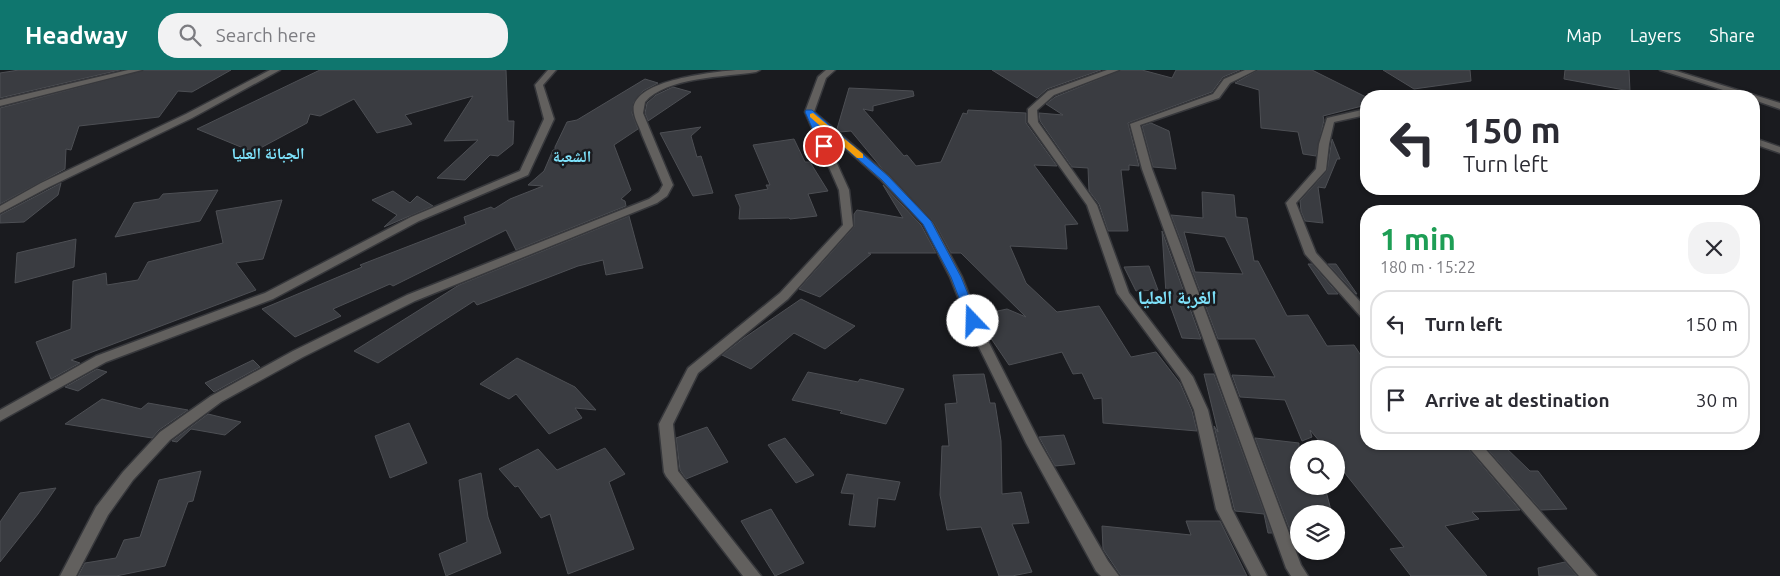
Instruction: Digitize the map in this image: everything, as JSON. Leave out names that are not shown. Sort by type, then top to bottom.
[{"type":"street","points":[[0,103],[138,70]]},
{"type":"street","points":[[0,210],[45,185],[189,116],[276,70]]},
{"type":"street","points":[[0,416],[101,359],[269,296],[414,219],[524,173],[549,119],[539,85],[552,70]]},
{"type":"street","points":[[68,576],[102,511],[128,476],[165,436],[224,395],[298,354],[411,298],[654,201],[663,194],[668,185],[638,114],[638,104],[645,96],[678,82],[756,70]]},
{"type":"street","points":[[753,576],[671,472],[666,424],[693,371],[784,296],[848,226],[844,190],[809,112],[822,77],[831,70]]},
{"type":"street","points":[[1115,70],[1051,93],[1032,109],[1033,122],[1092,205],[1123,293],[1186,377],[1201,410],[1224,509],[1259,576]]},
{"type":"street","points":[[1252,70],[1227,81],[1216,96],[1180,106],[1135,124],[1147,169],[1300,574]]},
{"type":"street","points":[[1664,70],[1729,90]]},
{"type":"street","points":[[1760,100],[1780,106]]},
{"type":"street","points":[[809,112],[885,178],[928,223],[956,277],[979,336],[1033,443],[1102,566],[1111,576]]},
{"type":"street","points":[[1360,113],[1330,120],[1324,144],[1321,170],[1291,203],[1311,254],[1360,308]]},
{"type":"street","points":[[1760,143],[1780,150]]},
{"type":"street","points":[[1478,450],[1589,576]]},
{"type":"building","points":[[19,70],[120,70],[0,98],[0,73]]},
{"type":"building","points":[[144,70],[231,70],[192,92],[178,91],[159,117],[79,126],[71,150],[66,149],[65,169],[0,204],[0,108]]},
{"type":"building","points":[[320,70],[506,70],[508,121],[514,121],[513,144],[498,156],[490,155],[465,180],[437,178],[478,140],[444,141],[473,96],[405,115],[412,124],[377,133],[354,99],[320,116],[310,114],[307,123],[253,152],[197,129]]},
{"type":"building","points":[[992,70],[1101,70],[1047,89],[1037,98]]},
{"type":"building","points":[[1121,70],[1142,70],[1172,78],[1176,70],[1240,70],[1223,77],[1212,92],[1128,123],[1139,166],[1129,165],[1129,170],[1121,170],[1128,231],[1108,231],[1099,204],[1089,191],[1088,168],[1072,167],[1040,121],[1039,113],[1063,115],[1046,104],[1055,97]]},
{"type":"building","points":[[1258,70],[1312,70],[1360,94],[1360,107],[1323,116],[1324,120],[1316,156],[1303,154],[1298,132],[1261,128],[1259,90],[1235,83]]},
{"type":"building","points":[[1383,70],[1470,70],[1471,81],[1414,89]]},
{"type":"building","points":[[1565,70],[1629,70],[1630,90],[1624,90],[1564,79]]},
{"type":"building","points":[[645,79],[658,83],[643,91],[634,102],[632,113],[638,129],[614,145],[631,190],[621,199],[625,201],[626,206],[516,250],[506,230],[393,286],[390,284],[333,309],[341,316],[295,337],[262,309],[362,267],[360,265],[466,224],[464,217],[491,207],[494,209],[510,199],[543,186],[528,185],[544,171],[567,122],[577,120]]},
{"type":"building","points":[[673,87],[691,92],[648,121],[645,113],[647,103],[656,95]]},
{"type":"building","points":[[849,88],[913,91],[914,96],[873,106],[873,111],[863,109],[904,156],[907,155],[916,166],[941,162],[963,113],[967,114],[968,110],[1026,113],[1026,123],[1057,166],[1034,165],[1078,224],[1065,225],[1067,249],[1010,246],[1026,283],[1057,312],[1099,306],[1131,357],[1156,352],[1180,383],[1192,411],[1197,431],[1103,423],[1102,398],[1094,399],[1082,373],[1073,374],[1062,352],[1009,365],[984,328],[979,315],[1007,309],[1026,317],[961,253],[951,253],[934,222],[880,166],[851,131],[840,132],[837,129]]},
{"type":"building","points":[[1151,123],[1169,131],[1176,169],[1153,167],[1142,126]]},
{"type":"building","points":[[701,127],[691,136],[697,157],[701,156],[713,193],[693,196],[660,133]]},
{"type":"building","points":[[794,139],[805,162],[810,162],[828,191],[808,194],[817,216],[790,219],[739,219],[740,207],[735,195],[768,189],[766,185],[770,185],[753,145]]},
{"type":"building","points":[[1332,139],[1340,159],[1337,159],[1325,188],[1318,187],[1323,223],[1305,221],[1300,201],[1327,171]]},
{"type":"building","points":[[61,183],[58,195],[24,222],[0,223],[0,215]]},
{"type":"building","points":[[883,185],[921,225],[936,253],[868,253],[871,254],[820,297],[799,289],[854,227],[854,214],[857,210],[903,218]]},
{"type":"building","points":[[218,190],[200,221],[115,237],[134,203],[159,199],[163,194]]},
{"type":"building","points":[[393,191],[410,203],[417,196],[433,206],[384,227],[397,215],[372,200]]},
{"type":"building","points":[[1202,192],[1234,195],[1236,217],[1247,218],[1254,261],[1258,261],[1287,316],[1308,315],[1327,346],[1354,345],[1360,354],[1360,450],[1469,450],[1520,510],[1472,512],[1479,519],[1445,526],[1487,576],[1411,576],[1390,549],[1404,547],[1345,473],[1345,440],[1318,440],[1310,430],[1312,437],[1302,440],[1285,400],[1240,397],[1232,375],[1275,377],[1255,339],[1218,339],[1171,215],[1203,218]],"holes":[[[1184,232],[1225,237],[1243,274],[1195,272]]]},
{"type":"building","points":[[282,200],[263,259],[236,263],[256,290],[71,360],[80,363],[51,379],[36,342],[71,329],[73,281],[106,273],[107,285],[138,280],[148,262],[223,243],[216,211]]},
{"type":"building","points":[[629,216],[643,268],[606,275],[603,260],[578,266],[477,305],[474,301],[378,363],[354,351],[459,285]]},
{"type":"building","points":[[1162,231],[1201,339],[1182,338],[1166,294]]},
{"type":"building","points":[[76,239],[74,267],[15,283],[17,253]]},
{"type":"building","points":[[1308,264],[1312,264],[1338,294],[1328,294]]},
{"type":"building","points":[[1328,264],[1336,264],[1357,294],[1356,294]]},
{"type":"building","points":[[1149,266],[1158,290],[1136,291],[1124,267]]},
{"type":"building","points":[[801,299],[855,326],[825,349],[794,333],[751,369],[722,355],[744,338]]},
{"type":"building","points":[[517,358],[575,387],[596,410],[575,408],[582,418],[549,434],[516,394],[509,399],[480,384]]},
{"type":"building","points":[[253,360],[260,367],[214,392],[205,383]]},
{"type":"building","points":[[97,369],[107,372],[78,391],[65,387]]},
{"type":"building","points":[[808,372],[858,382],[860,379],[904,389],[886,424],[840,413],[842,411],[792,400]]},
{"type":"building","points":[[984,374],[990,403],[995,403],[1001,441],[1002,494],[1021,492],[1029,523],[1012,524],[1032,572],[1012,576],[999,576],[981,527],[947,530],[940,495],[942,446],[949,446],[945,404],[957,403],[953,375]]},
{"type":"building","points":[[1204,374],[1214,374],[1272,533],[1268,533],[1264,514],[1235,511],[1214,426],[1218,432]]},
{"type":"building","points":[[102,399],[141,409],[148,403],[188,410],[159,430],[152,438],[65,424]]},
{"type":"building","points":[[208,414],[241,422],[225,435],[191,429],[177,442],[172,441]]},
{"type":"building","points":[[409,423],[427,463],[390,478],[375,436]]},
{"type":"building","points":[[707,427],[728,462],[686,479],[680,470],[676,438]]},
{"type":"building","points":[[1064,435],[1075,464],[1055,466],[1039,437]]},
{"type":"building","points":[[785,438],[814,475],[796,483],[768,445]]},
{"type":"building","points":[[1255,438],[1290,442],[1290,495],[1327,495],[1330,505],[1290,505],[1290,531]]},
{"type":"building","points":[[605,448],[625,474],[609,482],[634,549],[568,574],[550,514],[541,518],[518,486],[515,487],[499,469],[538,449],[557,470]]},
{"type":"building","points":[[1488,450],[1508,450],[1530,471],[1538,471],[1567,509],[1541,510]]},
{"type":"building","points":[[201,471],[193,501],[188,502],[165,566],[116,576],[78,576],[85,563],[116,558],[124,540],[140,537],[159,480]]},
{"type":"building","points":[[481,473],[488,517],[501,553],[446,576],[439,554],[467,542],[459,480]]},
{"type":"building","points":[[847,474],[900,482],[895,500],[878,498],[875,527],[849,525],[854,494],[841,493]]},
{"type":"building","points":[[56,488],[0,562],[0,522],[20,493]]},
{"type":"building","points":[[771,509],[804,563],[775,576],[741,521]]},
{"type":"building","points":[[1186,521],[1220,521],[1247,576],[1121,576],[1103,549],[1102,526],[1191,535]]},
{"type":"building","points":[[1565,562],[1577,576],[1539,576],[1538,568]]},
{"type":"slow traffic","points":[[813,116],[860,156]]},
{"type":"district","name":"الجبانة العليا","points":[[268,153]]},
{"type":"district","name":"الشعبة","points":[[572,156]]},
{"type":"district","name":"الغربة العليا","points":[[1177,297]]},
{"type":"route","points":[[824,146],[809,112],[885,178],[928,223],[956,277],[973,321]]}]
